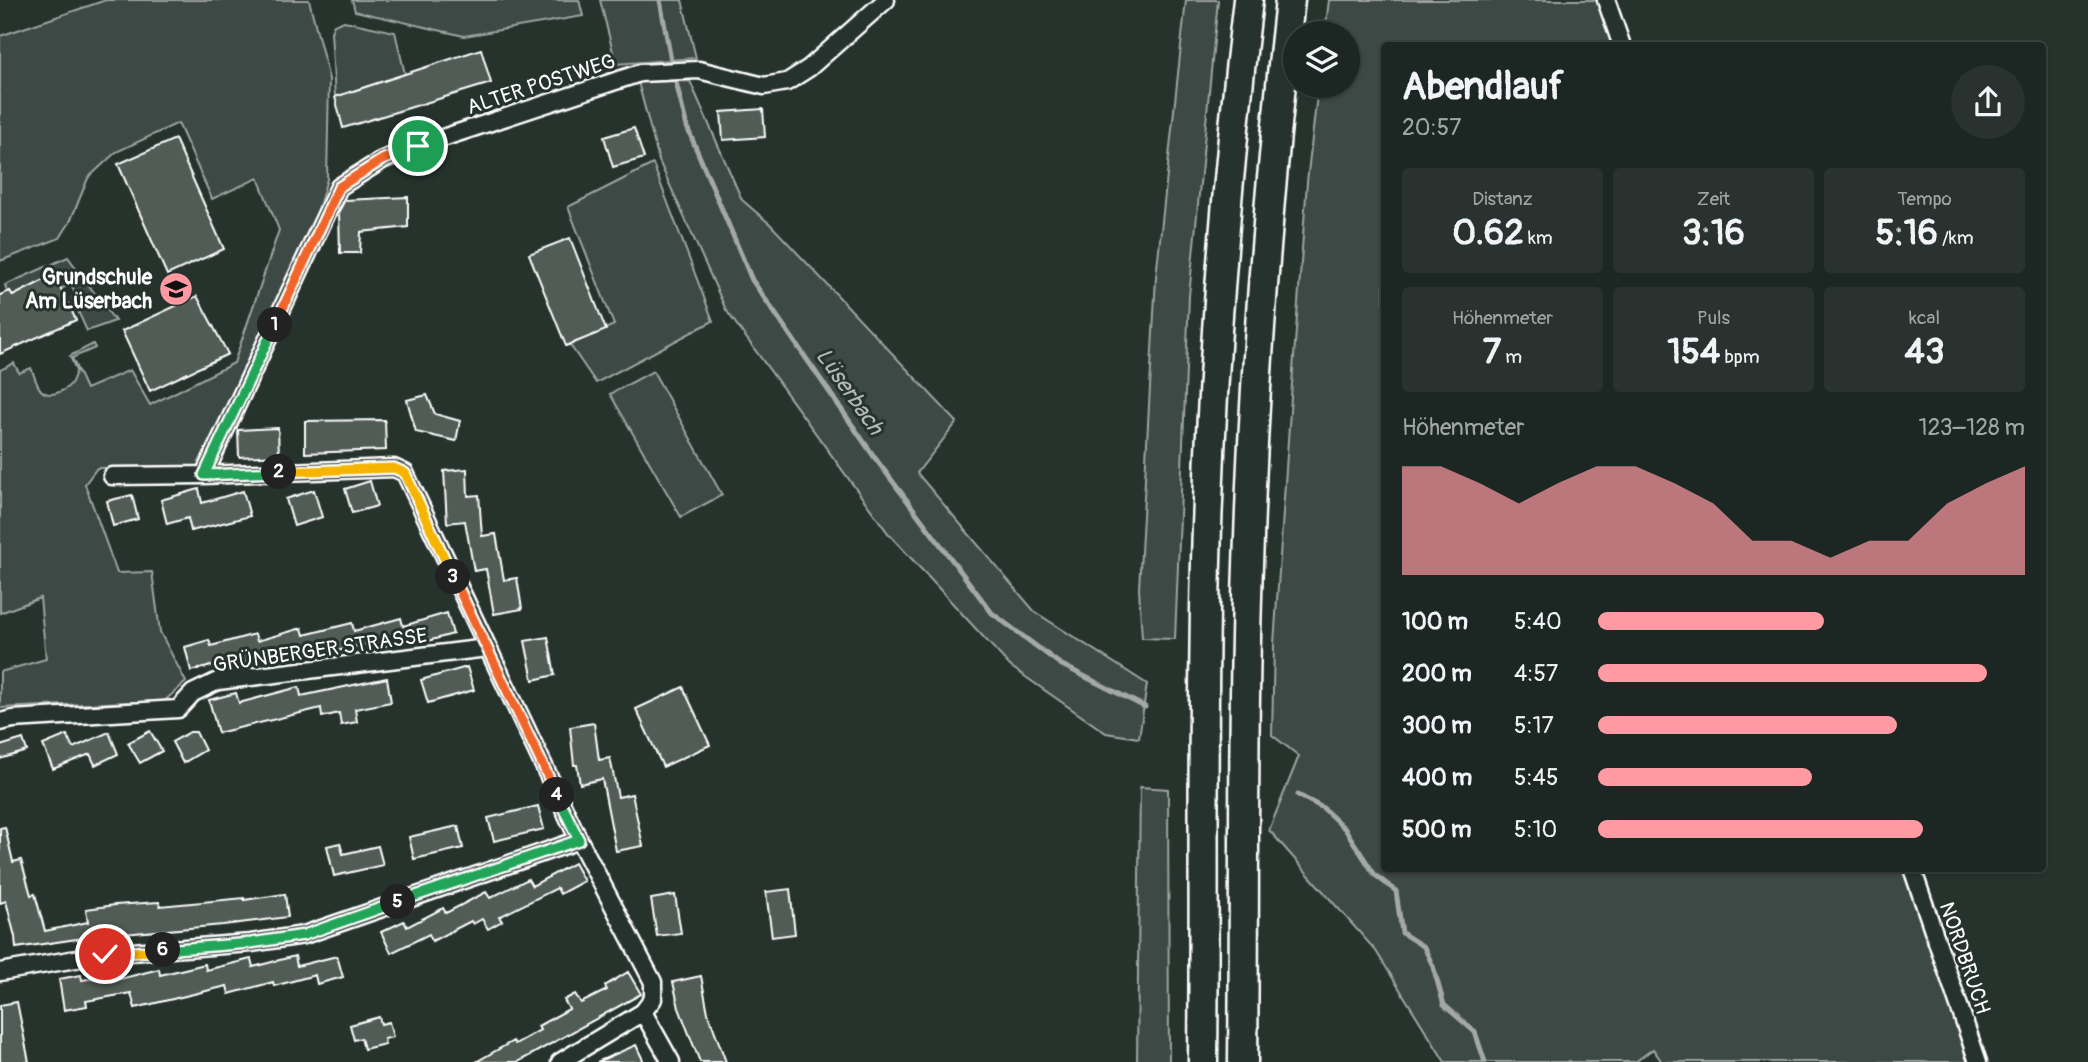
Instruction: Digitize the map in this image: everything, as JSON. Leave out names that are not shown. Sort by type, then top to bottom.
[{"type":"highway","points":[[1203,1062],[1207,529],[1225,225],[1233,123],[1248,0]]},
{"type":"highway","points":[[1243,1062],[1246,657],[1253,423],[1275,131],[1290,0]]},
{"type":"street","name":"ALTER POSTWEG","points":[[204,475],[339,187],[382,160],[418,146],[640,73],[699,70],[765,86],[787,82],[809,68],[886,0]]},
{"type":"street","points":[[1606,0],[1621,42]]},
{"type":"street","points":[[113,476],[394,468],[405,473],[579,840],[653,982],[653,999],[643,1012],[559,1062]]},
{"type":"street","name":"GRÜNBERGER STRASSE","points":[[0,722],[177,709],[193,693],[218,681],[487,648]]},
{"type":"street","points":[[0,972],[105,954],[251,943],[304,935],[579,840]]},
{"type":"street","name":"NORDBRUCH","points":[[1913,872],[1978,1062]]},
{"type":"street","points":[[643,1012],[671,1062]]},
{"type":"shaded area","points":[[106,0],[309,0],[329,79],[327,179],[308,244],[212,445],[196,468],[97,468],[85,484],[117,573],[152,572],[160,632],[186,682],[162,703],[0,708],[0,672],[46,659],[40,598],[0,613],[0,370],[14,363],[19,373],[31,368],[44,393],[57,393],[72,382],[76,371],[70,356],[93,344],[95,348],[72,358],[86,389],[130,370],[150,405],[234,363],[279,230],[258,178],[212,199],[178,123],[116,152],[88,178],[70,222],[60,238],[0,261],[0,36]]},
{"type":"shaded area","points":[[352,0],[579,0],[583,16],[464,36],[355,11]]},
{"type":"shaded area","points":[[600,0],[682,0],[696,58],[616,64]]},
{"type":"shaded area","points":[[1186,0],[1218,0],[1189,296],[1175,639],[1142,638],[1139,589],[1156,277]]},
{"type":"shaded area","points":[[1329,0],[1605,0],[1621,42],[1381,42],[1381,872],[1913,872],[1967,1062],[1662,1062],[1653,1049],[1635,1062],[1445,1062],[1376,951],[1269,830],[1299,756],[1272,735],[1274,644],[1307,182],[1317,98],[1360,98],[1360,21],[1326,21]]},
{"type":"shaded area","points":[[344,21],[395,32],[405,74],[335,97],[331,32],[334,25]]},
{"type":"shaded area","points":[[690,81],[742,200],[770,224],[957,422],[917,473],[1035,612],[1147,684],[1139,738],[1106,733],[1010,666],[888,533],[726,310],[659,161],[638,82]]},
{"type":"shaded area","points":[[653,164],[713,321],[596,383],[570,345],[614,325],[568,207]]},
{"type":"shaded area","points":[[68,257],[115,321],[87,331],[72,298],[76,296],[71,284],[61,289],[54,275],[13,296],[10,291],[7,292],[5,285]]},
{"type":"shaded area","points":[[653,371],[722,495],[681,517],[610,394]]},
{"type":"shaded area","points":[[1140,787],[1168,789],[1169,1062],[1137,1062]]},
{"type":"building","points":[[481,49],[491,83],[343,128],[335,97]]},
{"type":"building","points":[[763,109],[765,137],[723,140],[721,112]]},
{"type":"building","points":[[634,128],[644,158],[613,167],[604,137]]},
{"type":"building","points":[[175,139],[224,249],[167,275],[118,164]]},
{"type":"building","points":[[408,197],[408,227],[361,232],[360,253],[340,253],[339,211],[345,200]]},
{"type":"building","points":[[570,238],[606,330],[566,346],[529,254]]},
{"type":"building","points":[[54,275],[76,320],[0,354],[0,295],[10,291],[13,296]]},
{"type":"building","points":[[197,296],[228,354],[150,391],[122,331]]},
{"type":"building","points":[[427,395],[435,414],[460,421],[456,441],[416,432],[407,400]]},
{"type":"building","points":[[385,420],[386,450],[305,453],[305,421]]},
{"type":"building","points":[[278,428],[279,455],[239,457],[238,430]]},
{"type":"building","points":[[467,469],[468,496],[479,495],[482,536],[496,534],[504,580],[517,578],[522,609],[494,614],[486,569],[474,571],[465,521],[447,523],[444,471]]},
{"type":"building","points":[[370,481],[377,506],[352,513],[345,489]]},
{"type":"building","points":[[199,489],[202,503],[243,491],[250,516],[191,531],[188,518],[167,524],[161,500]]},
{"type":"building","points":[[314,490],[322,517],[294,526],[286,499]]},
{"type":"building","points":[[132,495],[138,519],[113,526],[107,501]]},
{"type":"building","points":[[447,613],[453,634],[428,641],[426,634],[381,647],[379,641],[333,652],[331,645],[285,659],[283,652],[237,664],[235,660],[191,671],[185,647],[209,640],[211,646],[255,634],[257,641],[302,628],[304,635],[352,623],[354,631],[401,618],[403,626]]},
{"type":"building","points":[[548,637],[555,675],[533,680],[525,641]]},
{"type":"building","points":[[467,667],[474,690],[428,703],[421,680]]},
{"type":"building","points":[[387,678],[391,702],[355,709],[357,722],[341,725],[339,713],[322,717],[321,708],[218,733],[209,700],[236,693],[239,703],[299,687],[301,696]]},
{"type":"building","points":[[683,687],[710,745],[663,767],[636,709]]},
{"type":"building","points":[[594,723],[599,760],[610,758],[618,797],[632,794],[643,846],[616,851],[602,779],[580,784],[577,765],[574,765],[570,727]]},
{"type":"building","points":[[150,731],[162,751],[140,763],[128,743]]},
{"type":"building","points":[[109,732],[118,754],[95,765],[90,754],[53,769],[43,745],[67,735],[73,748]]},
{"type":"building","points":[[190,732],[196,732],[205,750],[183,763],[172,742]]},
{"type":"building","points":[[23,739],[27,751],[0,759],[0,746]]},
{"type":"building","points":[[538,806],[544,829],[494,841],[488,818]]},
{"type":"building","points":[[458,826],[463,848],[414,859],[409,837]]},
{"type":"building","points":[[5,827],[13,862],[21,860],[31,895],[35,894],[45,931],[88,922],[86,909],[159,902],[160,906],[244,900],[285,894],[288,917],[90,937],[16,948],[6,901],[0,903],[0,828]]},
{"type":"building","points":[[340,843],[343,854],[378,846],[383,865],[334,876],[327,846]]},
{"type":"building","points":[[574,863],[584,881],[560,894],[557,888],[499,917],[502,921],[488,929],[482,919],[473,924],[471,921],[432,941],[429,934],[391,953],[381,932],[404,921],[407,927],[443,908],[446,913],[486,892],[490,898],[528,879],[532,886]]},
{"type":"building","points":[[790,889],[795,934],[772,937],[766,892]]},
{"type":"building","points":[[675,895],[681,933],[657,936],[651,899]]},
{"type":"building","points":[[295,956],[297,966],[337,956],[343,977],[317,984],[315,975],[274,986],[273,982],[229,994],[227,986],[135,1008],[131,993],[86,1001],[87,1006],[64,1010],[59,979],[81,975],[82,980],[111,975],[112,981],[159,969],[160,975],[205,964],[206,970],[251,959],[253,967]]},
{"type":"building","points":[[628,972],[641,994],[518,1062],[476,1062],[513,1041],[515,1044],[540,1030],[538,1026],[569,1009],[564,1000],[575,994],[581,1003],[607,990],[605,986]]},
{"type":"building","points":[[701,976],[708,1013],[726,1062],[700,1062],[679,1008],[673,982]]},
{"type":"building","points":[[17,1002],[29,1062],[0,1062],[0,1005]]},
{"type":"building","points":[[379,1017],[381,1024],[389,1022],[393,1037],[384,1039],[385,1044],[364,1049],[361,1038],[354,1040],[350,1025]]},
{"type":"building","points":[[636,1045],[644,1062],[597,1062]]},
{"type":"waterway","name":"Lüserbach","points":[[660,0],[687,127],[752,280],[875,458],[992,613],[1060,664],[1145,707]]},
{"type":"waterway","name":"Lüserbach","points":[[1298,795],[1323,808],[1345,829],[1375,875],[1396,891],[1402,933],[1424,947],[1433,966],[1444,1005],[1475,1032],[1485,1062]]},
{"type":"place","name":"Grundschule Am Lüserbach","points":[[176,289]]},
{"type":"route","points":[[105,954],[251,943],[304,935],[579,840],[405,473],[394,468],[204,475],[339,187],[382,160],[418,146]]}]
